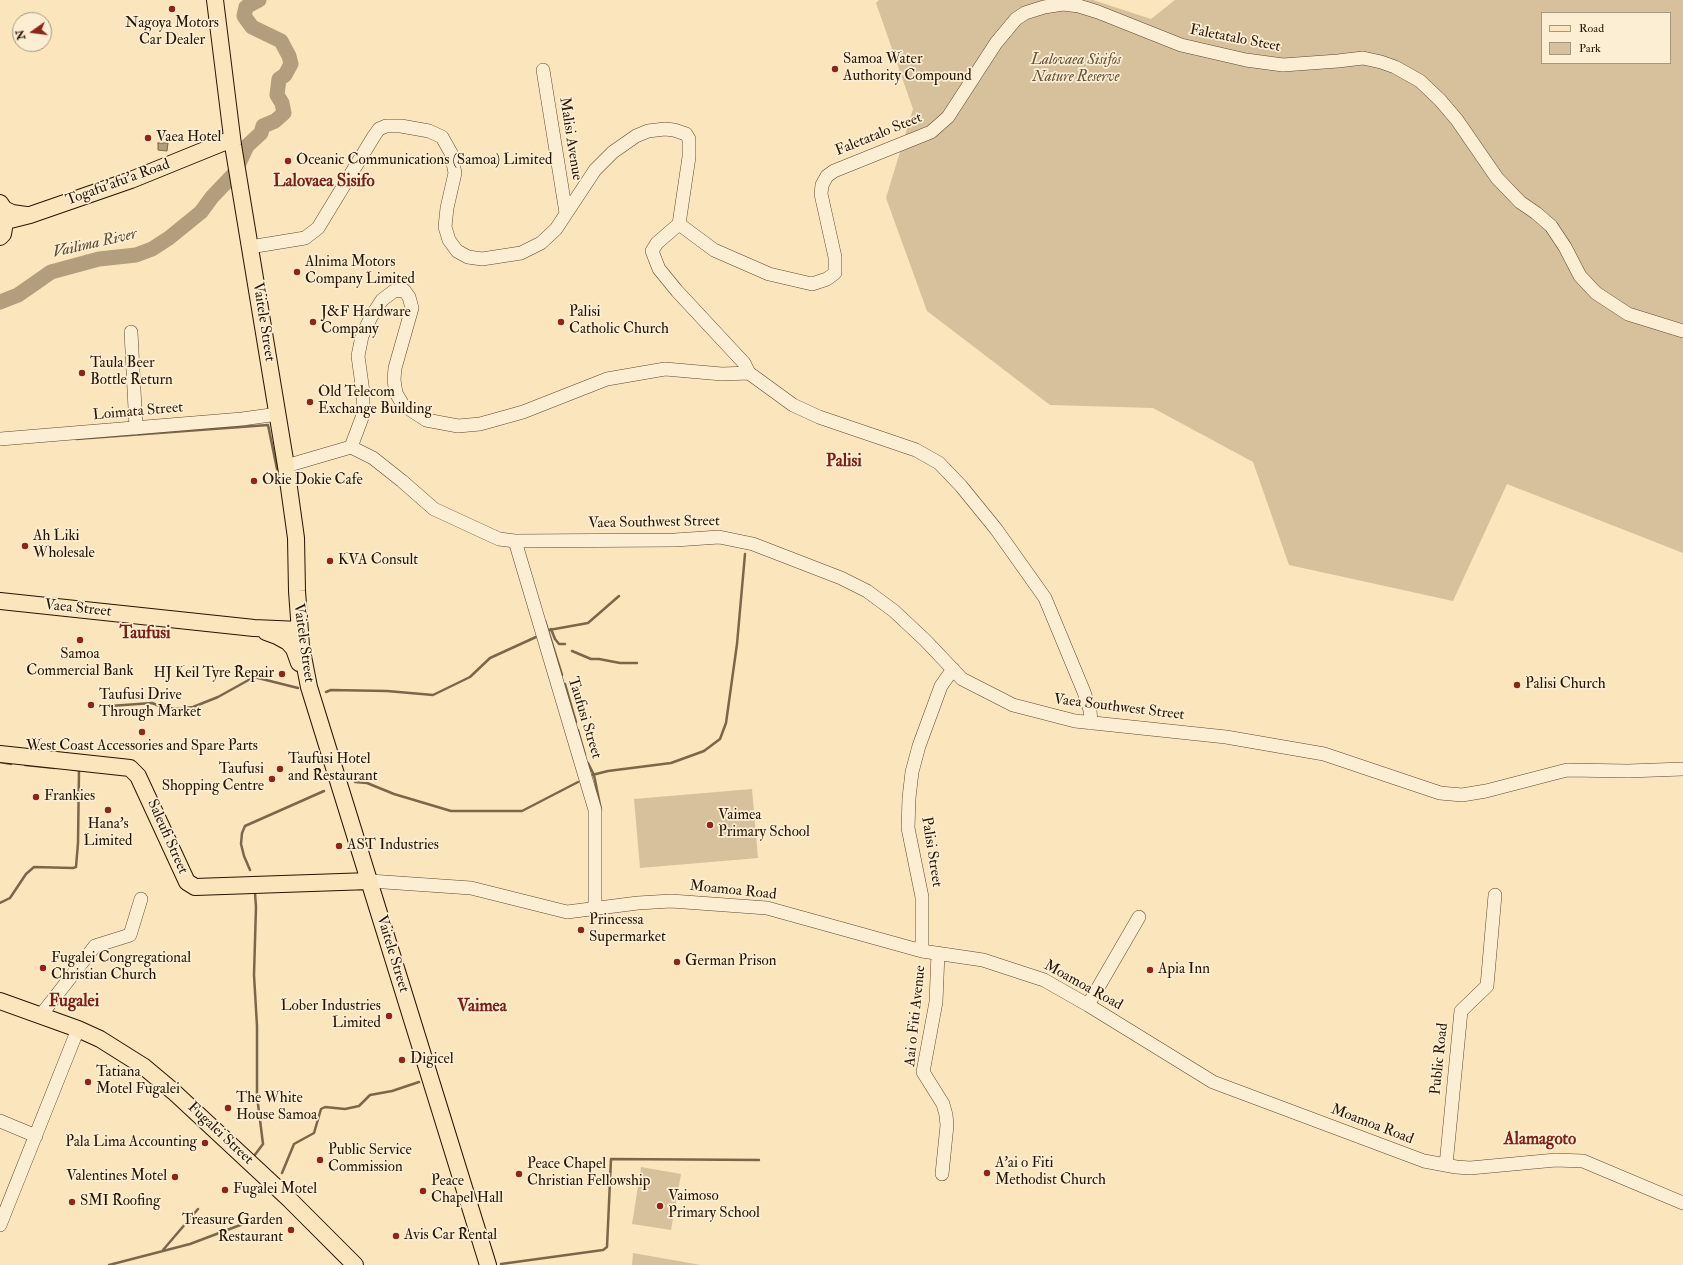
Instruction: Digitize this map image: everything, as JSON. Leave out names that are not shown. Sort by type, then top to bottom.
[{"type":"main road","name":"Vaitele Street","points":[[215,0],[232,142],[278,414],[296,538],[297,591],[303,658],[315,708],[370,881],[488,1265]]},
{"type":"main road","name":"Togafu'afu'a Road","points":[[1,228],[232,142]]},
{"type":"main road","points":[[0,203],[4,209],[12,213],[30,216]]},
{"type":"main road","points":[[254,628],[281,622],[288,618],[291,613],[297,591]]},
{"type":"main road","name":"Vaea Street","points":[[0,601],[254,628],[300,630]]},
{"type":"main road","points":[[254,628],[281,638],[288,642],[294,649],[303,679],[315,708]]},
{"type":"main road","name":"Saleufi Street","points":[[0,754],[130,768],[138,776],[187,882],[195,887],[370,881]]},
{"type":"main road","name":"Fugalei Street","points":[[0,1001],[78,1028],[100,1039],[143,1066],[174,1092],[290,1200],[355,1265]]},
{"type":"street","name":"Faletatalo Steet","points":[[679,224],[714,250],[769,274],[812,284],[827,279],[835,273],[835,257],[821,194],[822,185],[827,176],[834,170],[936,129],[948,117],[996,43],[1016,19],[1025,13],[1044,6],[1063,4],[1079,6],[1098,12],[1181,45],[1226,56],[1283,64],[1363,58],[1395,67],[1420,81],[1440,100],[1457,120],[1497,178],[1520,202],[1551,226],[1565,247],[1580,276],[1596,293],[1628,314],[1683,331]]},
{"type":"street","name":"Malisi Avenue","points":[[543,70],[566,213]]},
{"type":"street","points":[[250,247],[305,238],[318,228],[374,136],[379,129],[386,126],[401,126],[429,131],[442,137],[451,153],[455,173],[447,208],[445,227],[449,240],[457,251],[468,257],[482,259],[521,253],[541,243],[556,229],[595,170],[614,152],[636,136],[648,131],[665,129],[686,134],[689,139],[689,157],[679,224],[657,242],[652,252],[659,269],[677,292],[744,363],[749,373],[793,405],[819,417],[916,450],[939,462],[961,486],[996,529],[1045,598],[1084,692],[1090,710],[1091,723]]},
{"type":"street","points":[[286,466],[351,447],[362,415],[363,392],[358,356],[362,336],[371,317],[382,300],[394,290],[404,290],[409,297],[412,308],[396,368],[394,380],[396,393],[403,405],[426,420],[458,426],[480,424],[523,412],[608,380],[658,370],[683,370],[722,374],[749,373]]},
{"type":"street","points":[[131,332],[136,428]]},
{"type":"street","name":"Loimata Street","points":[[0,439],[242,419],[278,414]]},
{"type":"street","name":"Vaea Southwest Street","points":[[351,447],[372,458],[402,481],[434,509],[485,534],[499,539],[515,541],[675,540],[719,537],[753,544],[841,578],[867,591],[894,611],[925,640],[962,679],[1013,705],[1041,714],[1074,721],[1226,737],[1324,754],[1440,793],[1462,795],[1486,791],[1567,770],[1628,771],[1683,769]]},
{"type":"street","name":"Taufusi Street","points":[[515,541],[595,810],[595,908]]},
{"type":"street","name":"Palisi Street","points":[[922,951],[922,897],[908,828],[909,798],[912,772],[919,746],[941,686],[952,670]]},
{"type":"street","name":"Moamoa Road","points":[[370,881],[435,884],[470,888],[566,912],[671,901],[767,908],[922,951],[983,960],[1044,980],[1088,1005],[1213,1082],[1424,1161],[1446,1166],[1470,1168],[1556,1160],[1583,1161],[1683,1203]]},
{"type":"street","name":"Public Road","points":[[1446,1166],[1461,1011],[1487,986],[1494,895]]},
{"type":"street","points":[[41,1015],[95,946],[130,935],[141,899]]},
{"type":"street","points":[[1088,1005],[1139,917]]},
{"type":"street","name":"Aai o Fiti Avenue","points":[[938,953],[936,1002],[923,1072],[942,1104],[946,1115],[947,1125],[942,1174]]},
{"type":"street","points":[[0,1225],[78,1028]]},
{"type":"street","points":[[0,1121],[36,1136]]},
{"type":"green space","name":"Lalovaea Sisifos Nature Reserve","points":[[879,0],[1093,0],[1151,19],[1175,0],[1683,0],[1683,553],[1507,484],[1453,601],[1289,565],[1253,462],[1153,408],[1050,405],[927,311],[886,198],[913,109],[876,3]]},
{"type":"green space","points":[[752,789],[758,858],[640,868],[634,799]]},
{"type":"green space","points":[[641,1167],[681,1174],[671,1230],[632,1224]]},
{"type":"green space","points":[[633,1253],[701,1265],[632,1265]]},
{"type":"shaded area","points":[[158,143],[168,143],[167,151],[158,150]]},
{"type":"waterway","name":"Vailima River","points":[[0,302],[18,295],[51,272],[99,259],[136,255],[152,249],[169,238],[201,212],[212,197],[234,174],[247,146],[261,133],[263,126],[275,121],[284,113],[282,103],[277,95],[279,79],[285,75],[291,64],[289,56],[281,41],[252,27],[244,16],[246,7],[259,0]]},
{"type":"waterway","points":[[76,439],[268,425],[277,469],[282,469]]},
{"type":"waterway","points":[[592,775],[608,771],[671,763],[704,751],[720,739],[726,723],[737,644],[745,554]]},
{"type":"waterway","points":[[549,630],[588,623],[619,596]]},
{"type":"waterway","points":[[545,621],[562,675]]},
{"type":"waterway","points":[[551,629],[559,644],[565,644]]},
{"type":"waterway","points":[[326,692],[331,690],[387,691],[433,695],[470,677],[490,658],[536,637]]},
{"type":"waterway","points":[[572,651],[591,659],[620,663],[637,663]]},
{"type":"waterway","points":[[110,706],[152,703],[162,707],[177,709],[193,707],[218,697],[254,677],[298,688]]},
{"type":"waterway","points":[[565,684],[576,722]]},
{"type":"waterway","points":[[578,730],[585,755]]},
{"type":"waterway","points":[[0,762],[11,764]]},
{"type":"waterway","points":[[588,763],[594,775],[601,810]]},
{"type":"waterway","points":[[25,765],[55,768]]},
{"type":"waterway","points":[[0,903],[10,898],[26,874],[34,867],[76,867],[78,843],[79,770],[76,770]]},
{"type":"waterway","points":[[355,782],[367,783],[394,794],[451,811],[522,811],[578,782]]},
{"type":"waterway","points":[[250,870],[241,844],[242,833],[245,826],[324,791]]},
{"type":"waterway","points":[[254,1156],[263,1144],[257,1096],[257,1026],[254,975],[255,893]]},
{"type":"waterway","points":[[282,1173],[294,1144],[314,1133],[321,1109],[325,1107],[345,1109],[359,1106],[370,1095],[392,1091],[419,1082]]},
{"type":"waterway","points":[[501,1264],[603,1250],[607,1247],[611,1159],[759,1160]]},
{"type":"waterway","points":[[163,1250],[198,1209]]},
{"type":"waterway","points":[[109,1265],[190,1244],[243,1224]]},
{"type":"place","name":"Nagoya Motors Car Dealer","points":[[172,9]]},
{"type":"place","name":"Samoa Water Authority Compound","points":[[835,69]]},
{"type":"place","name":"Vaea Hotel","points":[[148,138]]},
{"type":"place","name":"Oceanic Communications (Samoa) Limited","points":[[288,161]]},
{"type":"place","name":"Alnima Motors Company Limited","points":[[297,272]]},
{"type":"place","name":"J&F Hardware Company","points":[[313,322]]},
{"type":"place","name":"Palisi Catholic Church","points":[[561,322]]},
{"type":"place","name":"Taula Beer Bottle Return","points":[[82,373]]},
{"type":"place","name":"Old Telecom Exchange Building","points":[[310,402]]},
{"type":"place","name":"Okie Dokie Cafe","points":[[254,481]]},
{"type":"place","name":"Ah Liki Wholesale","points":[[25,546]]},
{"type":"place","name":"KVA Consult","points":[[330,561]]},
{"type":"place","name":"Samoa Commercial Bank","points":[[80,640]]},
{"type":"place","name":"HJ Keil Tyre Repair","points":[[282,674]]},
{"type":"place","name":"Palisi Church","points":[[1517,685]]},
{"type":"place","name":"Taufusi Drive Through Market","points":[[91,705]]},
{"type":"place","name":"West Coast Accessories and Spare Parts","points":[[142,732]]},
{"type":"place","name":"Taufusi Hotel and Restaurant","points":[[280,769]]},
{"type":"place","name":"Taufusi Shopping Centre","points":[[272,779]]},
{"type":"place","name":"Frankies","points":[[36,797]]},
{"type":"place","name":"Hana's Limited","points":[[108,810]]},
{"type":"place","name":"Vaimea Primary School","points":[[710,825]]},
{"type":"place","name":"AST Industries","points":[[339,846]]},
{"type":"place","name":"Princessa Supermarket","points":[[581,930]]},
{"type":"place","name":"German Prison","points":[[677,962]]},
{"type":"place","name":"Fugalei Congregational Christian Church","points":[[43,968]]},
{"type":"place","name":"Apia Inn","points":[[1150,970]]},
{"type":"place","name":"Lober Industries Limited","points":[[389,1016]]},
{"type":"place","name":"Digicel","points":[[402,1060]]},
{"type":"place","name":"Tatiana Motel Fugalei","points":[[88,1082]]},
{"type":"place","name":"The White House Samoa","points":[[228,1108]]},
{"type":"place","name":"Pala Lima Accounting","points":[[205,1143]]},
{"type":"place","name":"Public Service Commission","points":[[320,1160]]},
{"type":"place","name":"A'ai o Fiti Methodist Church","points":[[987,1173]]},
{"type":"place","name":"Peace Chapel Christian Fellowship","points":[[519,1174]]},
{"type":"place","name":"Valentines Motel","points":[[175,1177]]},
{"type":"place","name":"Fugalei Motel","points":[[225,1190]]},
{"type":"place","name":"Peace Chapel Hall","points":[[423,1191]]},
{"type":"place","name":"SMI Roofing","points":[[72,1202]]},
{"type":"place","name":"Vaimoso Primary School","points":[[660,1206]]},
{"type":"place","name":"Treasure Garden Restaurant","points":[[291,1230]]},
{"type":"place","name":"Avis Car Rental","points":[[396,1236]]},
{"type":"district","name":"Lalovaea Sisifo","points":[[324,182]]},
{"type":"district","name":"Palisi","points":[[844,462]]},
{"type":"district","name":"Taufusi","points":[[145,634]]},
{"type":"district","name":"Fugalei","points":[[74,1002]]},
{"type":"district","name":"Vaimea","points":[[482,1007]]},
{"type":"district","name":"Alamagoto","points":[[1540,1140]]}]
